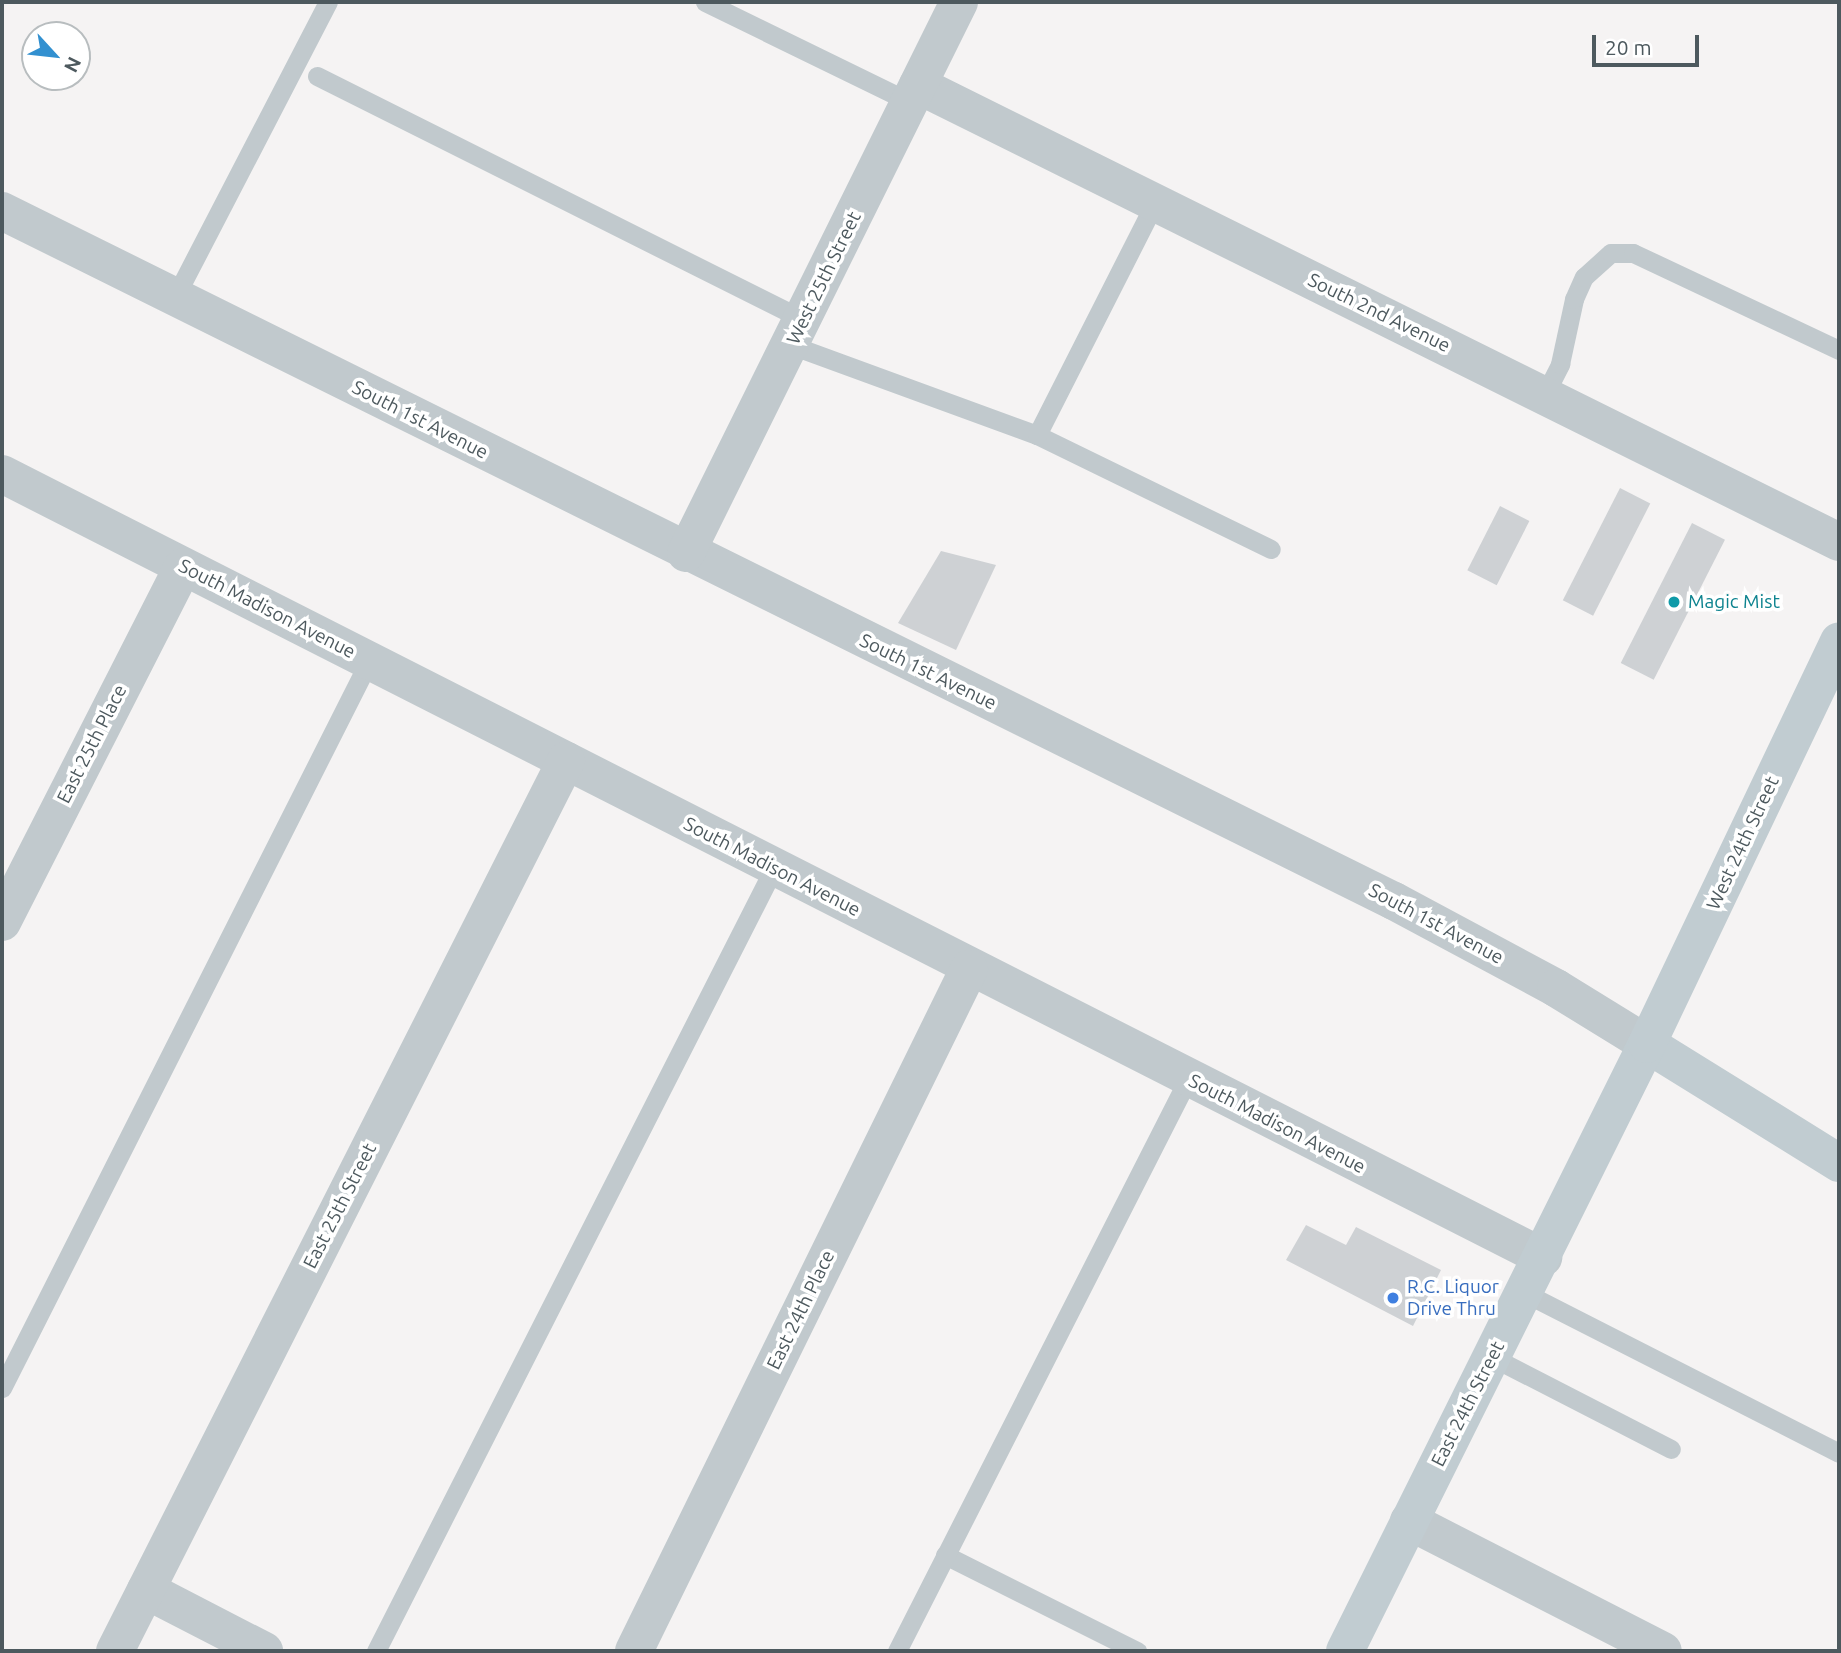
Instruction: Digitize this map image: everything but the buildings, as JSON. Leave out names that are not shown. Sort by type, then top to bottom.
[{"type":"main road","name":"West 24th Street","points":[[1647,1044],[1831,679],[1839,641]]},
{"type":"main road","name":"South 1st Avenue","points":[[1647,1044],[1839,1163]]},
{"type":"main road","name":"East 24th Street","points":[[1345,1651],[1647,1044]]},
{"type":"street","name":"West 25th Street","points":[[686,553],[959,2]]},
{"type":"street","name":"South 2nd Avenue","points":[[914,94],[1155,202],[1839,542]]},
{"type":"street","name":"South 1st Avenue","points":[[2,211],[686,553],[1394,901],[1556,988],[1647,1044]]},
{"type":"street","name":"South Madison Avenue","points":[[2,474],[969,969],[1543,1257]]},
{"type":"street","name":"East 25th Place","points":[[2,922],[183,566]]},
{"type":"street","name":"East 25th Street","points":[[115,1651],[566,761]]},
{"type":"street","name":"East 24th Place","points":[[634,1651],[969,969]]},
{"type":"street","points":[[1409,1521],[1663,1651]]},
{"type":"street","points":[[146,1590],[264,1651]]},
{"type":"lane","points":[[175,297],[328,2]]},
{"type":"lane","points":[[705,2],[914,94]]},
{"type":"lane","points":[[317,76],[797,332],[1037,435],[1271,549]]},
{"type":"lane","points":[[1037,435],[1155,202]]},
{"type":"lane","points":[[1545,394],[1560,364],[1574,299],[1584,276],[1611,253],[1633,253],[1839,350]]},
{"type":"lane","points":[[2,1388],[369,661]]},
{"type":"lane","points":[[376,1651],[774,868]]},
{"type":"lane","points":[[897,1651],[1188,1079]]},
{"type":"lane","points":[[1525,1293],[1839,1453]]},
{"type":"lane","points":[[1492,1357],[1671,1449]]},
{"type":"lane","points":[[945,1555],[1137,1651]]},
{"type":"place","name":"Magic Mist","points":[[1674,602]]},
{"type":"place","name":"R.C. Liquor Drive Thru","points":[[1393,1298]]}]
